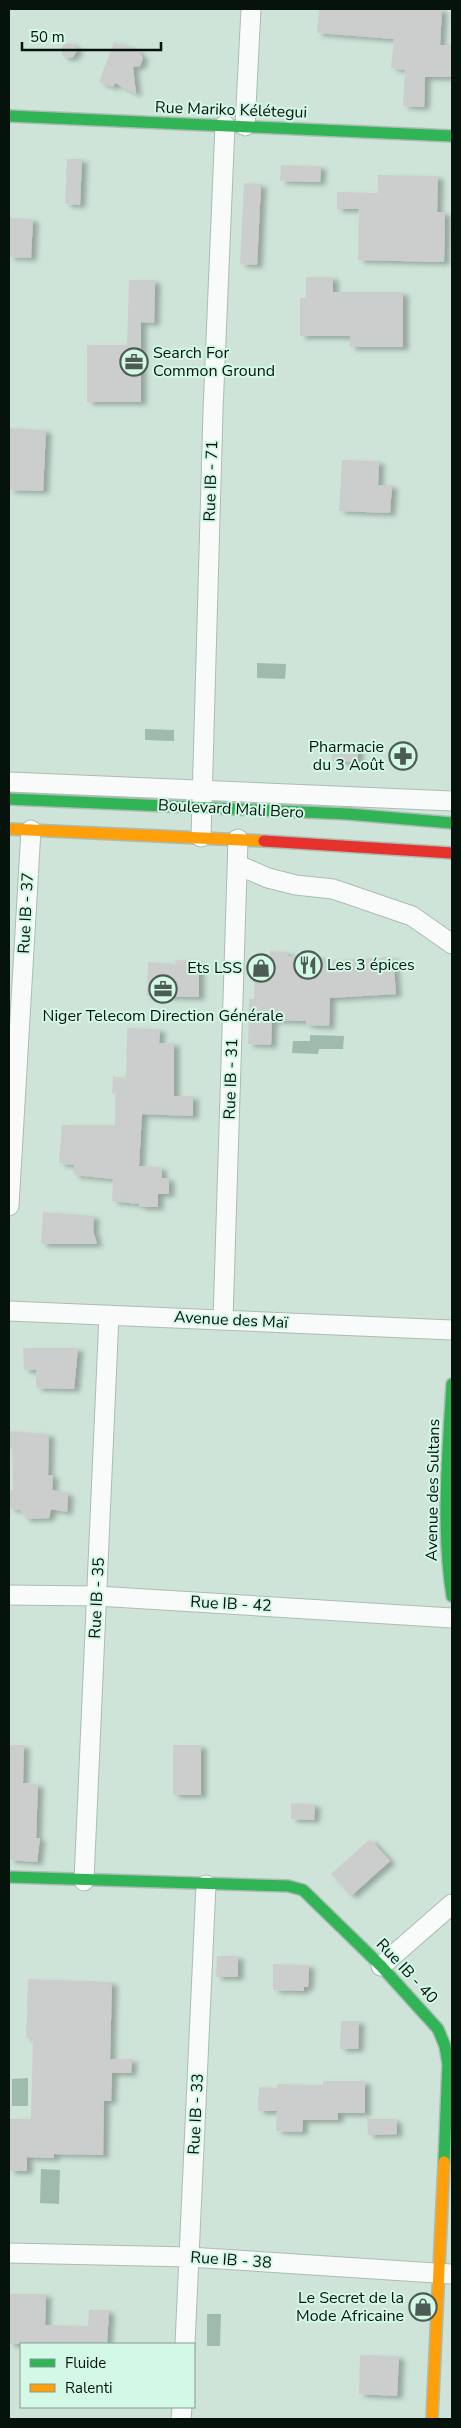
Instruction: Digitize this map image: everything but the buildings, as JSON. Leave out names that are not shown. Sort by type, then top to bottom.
[{"type":"street","points":[[245,126],[252,9]]},
{"type":"street","name":"Rue Mariko Kélétegui","points":[[9,116],[452,136]]},
{"type":"street","name":"Rue IB - 71","points":[[201,837],[213,421],[225,125]]},
{"type":"street","name":"Boulevard Mali Bero","points":[[9,782],[452,823]]},
{"type":"street","name":"Boulevard Mali Bero","points":[[9,799],[452,801]]},
{"type":"street","name":"Boulevard Mali Bero","points":[[9,829],[238,839],[452,853]]},
{"type":"street","name":"Rue IB - 37","points":[[9,1206],[31,830]]},
{"type":"street","name":"Rue IB - 31","points":[[222,1320],[238,839]]},
{"type":"street","points":[[238,865],[268,878],[296,886],[334,889],[412,916],[452,944]]},
{"type":"street","name":"Avenue des Maï","points":[[9,1310],[452,1330]]},
{"type":"street","name":"Rue IB - 35","points":[[84,1881],[109,1315]]},
{"type":"street","name":"Avenue des Sultans","points":[[452,1384],[446,1519],[446,1549],[452,1596]]},
{"type":"street","name":"Rue IB - 42","points":[[9,1595],[98,1596],[452,1618]]},
{"type":"street","name":"Rue IB - 40","points":[[9,1877],[206,1885],[288,1886],[303,1890],[381,1966],[438,2029],[445,2046],[448,2064],[446,2274],[432,2419]]},
{"type":"street","name":"Rue IB - 33","points":[[185,2343],[206,1885]]},
{"type":"street","points":[[381,1966],[452,1904]]},
{"type":"street","name":"Rue IB - 38","points":[[9,2253],[189,2257],[446,2274]]},
{"type":"shaded area","points":[[257,663],[286,664],[285,679],[257,678]]},
{"type":"shaded area","points":[[145,729],[174,730],[174,741],[145,740]]},
{"type":"shaded area","points":[[310,1035],[344,1036],[343,1049],[319,1049],[318,1054],[292,1053],[293,1041],[310,1041]]},
{"type":"shaded area","points":[[28,2078],[28,2106],[12,2106],[12,2079]]},
{"type":"shaded area","points":[[41,2169],[60,2170],[59,2204],[40,2203]]},
{"type":"shaded area","points":[[207,2314],[221,2314],[220,2346],[207,2346]]},
{"type":"traffic: fast","points":[[9,116],[452,136]]},
{"type":"traffic: fast","points":[[9,799],[348,814],[452,823]]},
{"type":"traffic: fast","points":[[452,1384],[446,1516],[452,1596]]},
{"type":"traffic: fast","points":[[9,1877],[288,1886],[303,1890],[381,1966],[438,2029],[445,2046],[448,2064],[444,2162]]},
{"type":"traffic: slow","points":[[9,829],[264,841]]},
{"type":"traffic: slow","points":[[432,2419],[444,2162]]},
{"type":"traffic: jam","points":[[264,841],[452,853]]},
{"type":"place","name":"Search For Common Ground","points":[[134,362]]},
{"type":"place","name":"Pharmacie du 3 Août","points":[[403,756]]},
{"type":"place","name":"Les 3 épices","points":[[308,965]]},
{"type":"place","name":"Ets LSS","points":[[261,968]]},
{"type":"place","name":"Niger Telecom Direction Générale","points":[[163,989]]},
{"type":"place","name":"Le Secret de la Mode Africaine","points":[[423,2307]]}]
